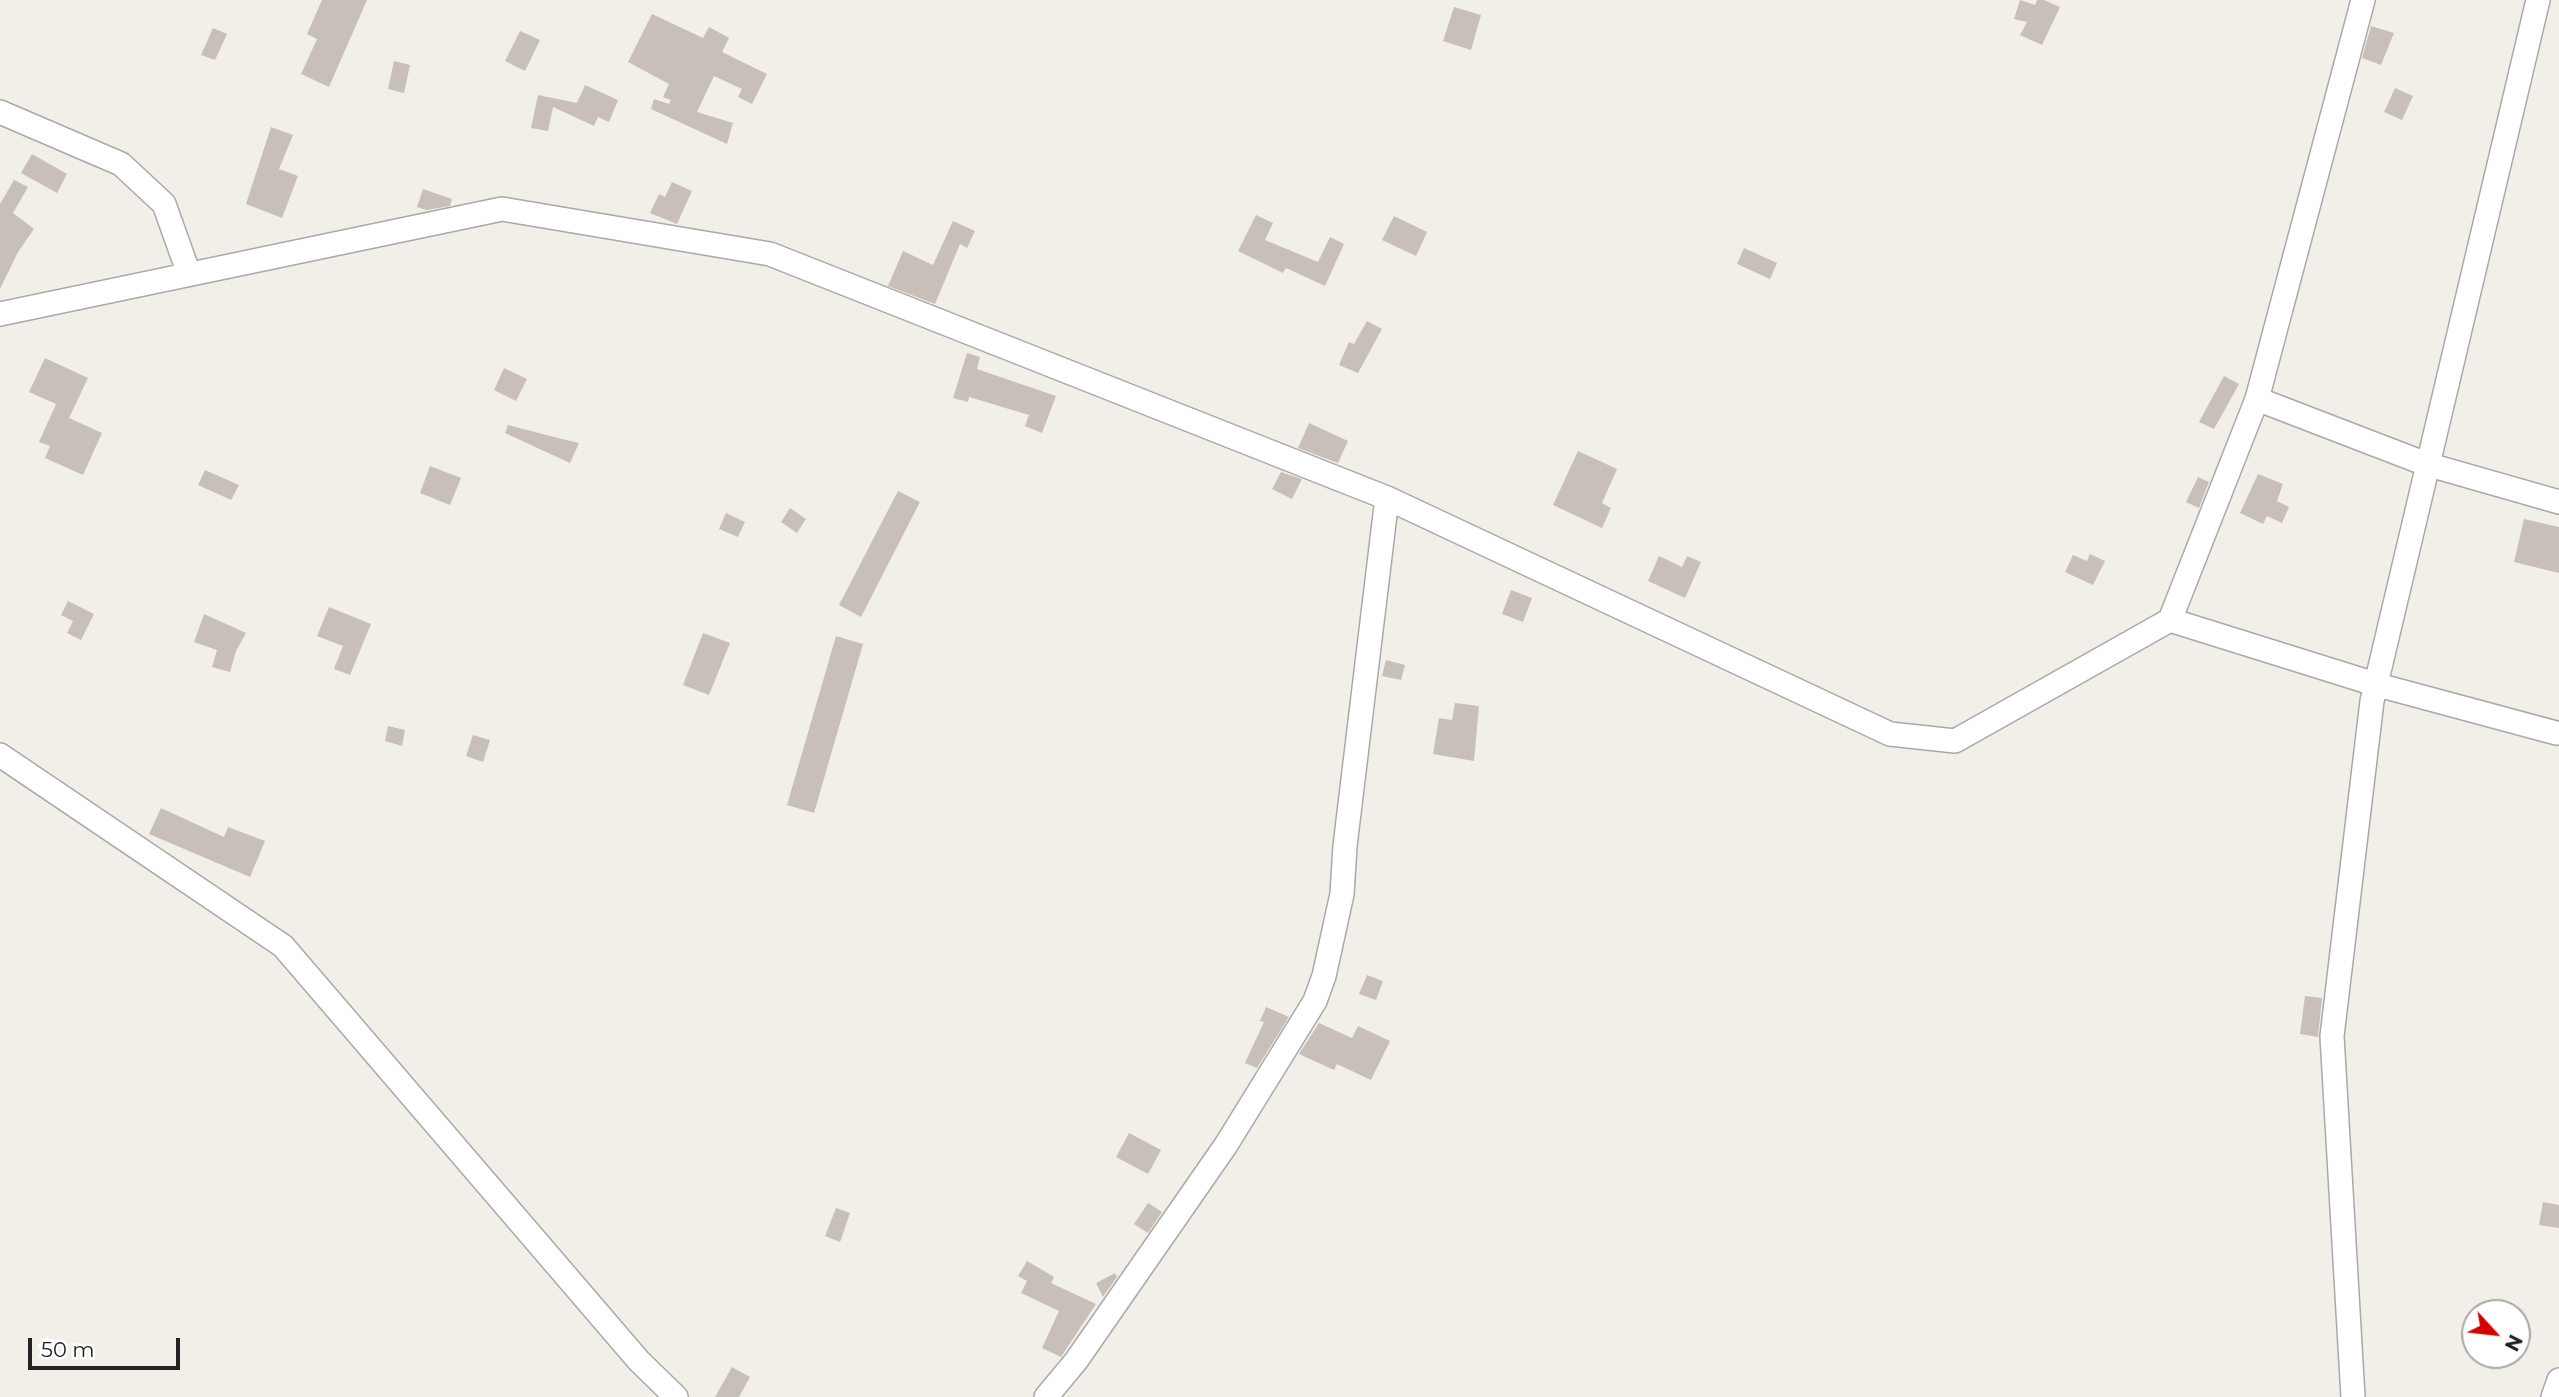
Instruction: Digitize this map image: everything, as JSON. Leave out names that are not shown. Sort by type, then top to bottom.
[{"type":"street","points":[[0,314],[502,209],[770,254],[1387,498],[1890,734],[1955,741],[2170,620],[2257,399],[2363,0]]},
{"type":"street","points":[[2353,1397],[2332,1036],[2372,701],[2378,685],[2426,464],[2538,0]]},
{"type":"street","points":[[0,111],[121,164],[164,204],[189,274]]},
{"type":"street","points":[[2257,399],[2426,464],[2559,502]]},
{"type":"street","points":[[1046,1397],[1076,1361],[1226,1145],[1315,1001],[1324,976],[1342,894],[1345,846],[1387,498]]},
{"type":"street","points":[[2170,620],[2378,685],[2556,733]]},
{"type":"street","points":[[0,755],[283,946],[639,1361],[676,1397]]},
{"type":"street","points":[[2553,1397],[2559,1380]]},
{"type":"building","points":[[322,0],[367,0],[329,87],[301,74],[317,39],[307,34]]},
{"type":"building","points":[[2020,0],[2035,5],[2037,0],[2044,0],[2060,7],[2042,45],[2020,35],[2027,22],[2014,19]]},
{"type":"building","points":[[1454,7],[1481,15],[1471,50],[1443,41]]},
{"type":"building","points":[[652,14],[703,38],[709,27],[729,38],[722,52],[767,74],[752,104],[738,97],[742,89],[714,76],[697,112],[733,123],[727,144],[651,109],[654,99],[669,104],[671,100],[663,97],[669,84],[628,62]]},
{"type":"building","points":[[2371,26],[2394,33],[2381,65],[2362,58]]},
{"type":"building","points":[[213,28],[227,34],[215,60],[201,55]]},
{"type":"building","points":[[520,31],[540,40],[525,71],[505,61]]},
{"type":"building","points":[[394,61],[410,65],[404,93],[388,89]]},
{"type":"building","points":[[585,85],[618,100],[609,122],[598,117],[594,126],[553,107],[548,131],[531,128],[538,95],[577,103]]},
{"type":"building","points":[[2395,88],[2413,96],[2402,120],[2384,112]]},
{"type":"building","points":[[271,127],[293,135],[279,169],[298,176],[282,218],[246,204]]},
{"type":"building","points":[[32,154],[67,174],[57,193],[21,173]]},
{"type":"building","points":[[14,180],[28,187],[13,213],[34,229],[18,252],[0,289],[0,204]]},
{"type":"building","points":[[672,182],[692,191],[677,224],[650,213],[659,194],[665,197]]},
{"type":"building","points":[[423,189],[452,199],[450,206],[427,210],[417,207]]},
{"type":"building","points":[[1256,215],[1273,223],[1265,240],[1318,262],[1330,237],[1344,244],[1325,286],[1286,268],[1283,273],[1238,251]]},
{"type":"building","points":[[1394,216],[1427,232],[1416,256],[1382,240]]},
{"type":"building","points":[[953,221],[975,231],[967,248],[960,244],[935,304],[888,286],[903,251],[933,265]]},
{"type":"building","points":[[1744,248],[1777,263],[1770,279],[1737,264]]},
{"type":"building","points":[[1367,321],[1382,329],[1358,373],[1339,365],[1349,342],[1354,344]]},
{"type":"building","points":[[967,353],[980,357],[977,369],[1056,396],[1042,433],[1025,426],[1029,415],[969,397],[968,402],[953,398]]},
{"type":"building","points":[[45,358],[88,378],[69,418],[102,433],[83,475],[45,458],[50,446],[39,442],[56,404],[29,392]]},
{"type":"building","points":[[504,368],[527,379],[516,401],[494,390]]},
{"type":"building","points":[[2224,376],[2239,384],[2214,429],[2199,422]]},
{"type":"building","points":[[1309,423],[1348,441],[1338,463],[1298,448]]},
{"type":"building","points":[[508,425],[579,443],[570,463],[505,433]]},
{"type":"building","points":[[1578,451],[1617,469],[1602,503],[1611,508],[1602,528],[1553,505]]},
{"type":"building","points":[[430,466],[461,478],[450,505],[420,493]]},
{"type":"building","points":[[205,470],[239,485],[231,500],[198,485]]},
{"type":"building","points":[[1281,472],[1302,479],[1292,499],[1272,489]]},
{"type":"building","points":[[2258,474],[2283,484],[2277,501],[2289,507],[2282,523],[2267,516],[2263,524],[2240,513]]},
{"type":"building","points":[[2198,477],[2209,482],[2199,508],[2186,502]]},
{"type":"building","points":[[898,491],[920,502],[861,617],[839,605]]},
{"type":"building","points":[[790,508],[806,519],[797,533],[781,522]]},
{"type":"building","points":[[726,513],[745,522],[738,537],[719,529]]},
{"type":"building","points":[[2524,519],[2559,527],[2559,573],[2514,562]]},
{"type":"building","points":[[2090,554],[2105,561],[2093,585],[2065,572],[2073,555],[2087,561]]},
{"type":"building","points":[[1659,556],[1682,567],[1687,556],[1701,562],[1685,598],[1648,581]]},
{"type":"building","points":[[1511,590],[1532,598],[1523,622],[1502,614]]},
{"type":"building","points":[[68,601],[94,614],[81,640],[67,633],[73,621],[61,615]]},
{"type":"building","points":[[329,607],[371,624],[350,675],[334,669],[343,646],[317,636]]},
{"type":"building","points":[[204,614],[246,633],[236,651],[230,672],[212,667],[217,650],[194,642]]},
{"type":"building","points":[[703,633],[730,643],[709,695],[683,685]]},
{"type":"building","points":[[836,636],[863,644],[814,813],[787,805]]},
{"type":"building","points":[[1386,660],[1405,665],[1401,680],[1382,676]]},
{"type":"building","points":[[1455,703],[1479,706],[1474,761],[1433,754],[1439,718],[1452,720]]},
{"type":"building","points":[[388,726],[405,730],[402,746],[385,741]]},
{"type":"building","points":[[473,735],[490,740],[483,762],[466,756]]},
{"type":"building","points":[[161,808],[224,837],[228,827],[265,841],[250,877],[149,834]]},
{"type":"building","points":[[1367,975],[1383,981],[1376,1000],[1359,994]]},
{"type":"building","points":[[2305,996],[2322,998],[2318,1037],[2300,1034]]},
{"type":"building","points":[[1266,1007],[1289,1017],[1257,1068],[1245,1063],[1264,1022],[1260,1021]]},
{"type":"building","points":[[1319,1023],[1352,1038],[1358,1026],[1390,1041],[1371,1080],[1337,1064],[1334,1070],[1299,1054]]},
{"type":"building","points":[[1129,1133],[1161,1150],[1148,1174],[1116,1157]]},
{"type":"building","points":[[2543,1202],[2559,1205],[2559,1228],[2539,1225]]},
{"type":"building","points":[[1148,1203],[1162,1212],[1148,1233],[1134,1224]]},
{"type":"building","points":[[836,1208],[850,1213],[840,1242],[825,1236]]},
{"type":"building","points":[[1027,1261],[1054,1277],[1051,1283],[1096,1304],[1061,1357],[1042,1348],[1059,1311],[1021,1293],[1027,1281],[1018,1276]]},
{"type":"building","points":[[1115,1273],[1117,1277],[1103,1297],[1096,1283]]},
{"type":"building","points":[[732,1367],[750,1377],[739,1397],[715,1397]]}]
